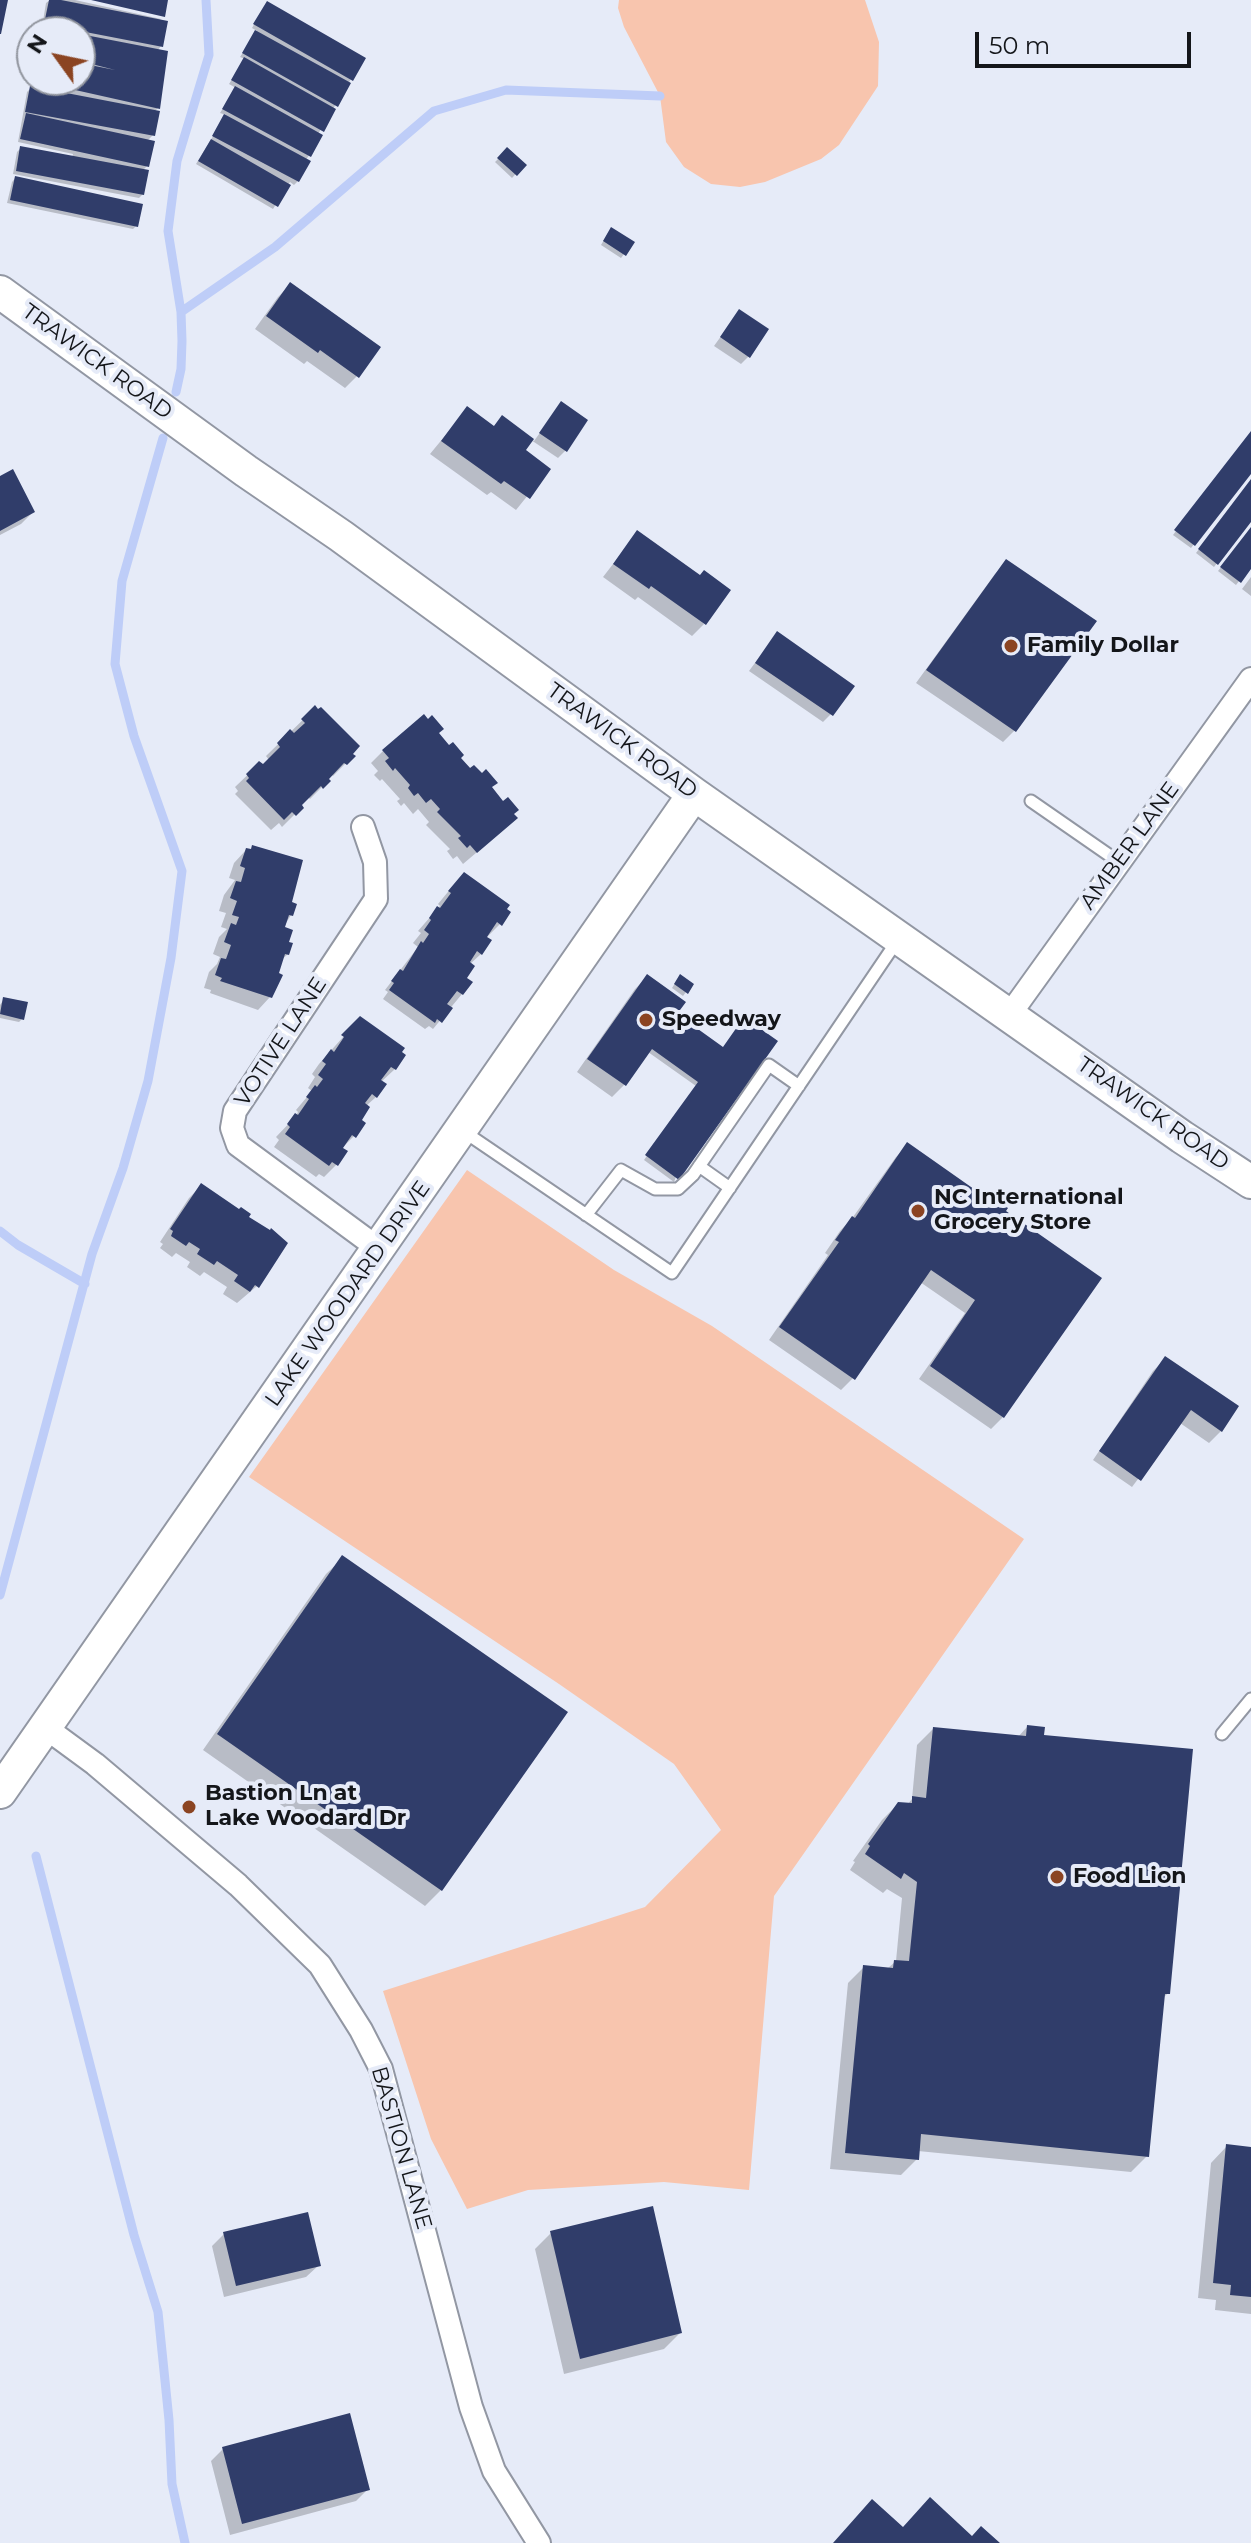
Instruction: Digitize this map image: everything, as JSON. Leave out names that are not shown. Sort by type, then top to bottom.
[{"type":"street","name":"TRAWICK ROAD","points":[[0,292],[694,794],[1182,1137],[1251,1182]]},
{"type":"street","name":"AMBER LANE","points":[[1010,1014],[1251,679]]},
{"type":"street","name":"LAKE WOODARD DRIVE","points":[[0,1792],[694,794]]},
{"type":"street","name":"VOTIVE LANE","points":[[363,827],[375,862],[376,899],[235,1111],[232,1128],[238,1145],[379,1249]]},
{"type":"street","name":"BASTION LANE","points":[[46,1728],[95,1764],[238,1885],[320,1965],[361,2030],[381,2069],[471,2407],[494,2471],[539,2543]]},
{"type":"lane","points":[[1031,801],[1119,862]]},
{"type":"lane","points":[[461,1130],[672,1273],[900,937]]},
{"type":"lane","points":[[586,1215],[621,1170],[655,1189],[678,1189],[699,1166],[769,1065],[799,1086]]},
{"type":"lane","points":[[699,1166],[730,1188]]},
{"type":"lane","points":[[1222,1734],[1251,1699]]},
{"type":"shaded area","points":[[619,0],[865,0],[879,42],[878,86],[839,145],[821,159],[765,182],[740,187],[711,184],[684,167],[666,142],[660,96],[624,27],[618,8]]},
{"type":"shaded area","points":[[467,1170],[614,1270],[712,1326],[1024,1539],[774,1896],[749,2190],[664,2182],[528,2190],[467,2209],[431,2139],[383,1991],[645,1907],[721,1830],[674,1764],[249,1477]]},
{"type":"building","points":[[0,0],[8,0],[1,34],[0,34]]},
{"type":"building","points":[[49,0],[61,0],[168,21],[163,47],[96,34],[96,16],[46,16]]},
{"type":"building","points":[[91,0],[168,0],[165,17]]},
{"type":"building","points":[[267,1],[366,58],[353,81],[253,24]]},
{"type":"building","points":[[255,30],[351,83],[338,107],[242,53]]},
{"type":"building","points":[[96,37],[168,51],[160,109],[96,95],[96,66],[115,70],[96,65]]},
{"type":"building","points":[[244,57],[336,109],[324,132],[231,80]]},
{"type":"building","points":[[235,86],[323,135],[311,157],[222,109]]},
{"type":"building","points":[[28,96],[82,96],[160,111],[155,136],[25,112]]},
{"type":"building","points":[[26,113],[155,141],[149,167],[20,139]]},
{"type":"building","points":[[224,114],[311,161],[299,182],[212,136]]},
{"type":"building","points":[[211,139],[291,185],[278,207],[198,161]]},
{"type":"building","points":[[20,146],[149,170],[144,195],[16,171]]},
{"type":"building","points":[[507,147],[527,165],[517,176],[497,158]]},
{"type":"building","points":[[15,176],[143,204],[138,227],[10,200]]},
{"type":"building","points":[[611,227],[635,242],[626,256],[603,241]]},
{"type":"building","points":[[290,282],[381,347],[359,378],[266,316]]},
{"type":"building","points":[[739,309],[769,329],[750,358],[720,337]]},
{"type":"building","points":[[561,401],[588,420],[567,452],[539,433]]},
{"type":"building","points":[[467,406],[494,426],[502,415],[534,439],[526,450],[551,469],[530,499],[504,481],[501,484],[441,441]]},
{"type":"building","points":[[1251,431],[1251,474],[1195,546],[1174,530]]},
{"type":"building","points":[[13,469],[35,512],[0,531],[0,476]]},
{"type":"building","points":[[1251,479],[1251,522],[1218,565],[1198,549]]},
{"type":"building","points":[[1251,527],[1251,569],[1241,583],[1220,567]]},
{"type":"building","points":[[637,530],[700,575],[704,570],[731,590],[706,625],[651,586],[649,589],[613,564]]},
{"type":"building","name":"Family Dollar","points":[[1006,559],[1097,621],[1016,732],[926,670]]},
{"type":"building","points":[[777,631],[855,686],[833,716],[755,663]]},
{"type":"building","points":[[315,705],[318,709],[321,707],[360,746],[353,754],[356,756],[347,765],[344,763],[323,789],[321,786],[302,805],[304,808],[296,816],[292,812],[284,820],[246,781],[249,778],[246,774],[259,761],[263,764],[280,747],[277,743],[290,729],[294,733],[305,723],[301,719]]},
{"type":"building","points":[[424,714],[428,719],[432,715],[444,729],[439,733],[449,745],[453,742],[470,768],[474,765],[482,773],[486,769],[498,783],[492,787],[503,801],[508,797],[519,810],[514,814],[518,818],[477,853],[458,838],[461,836],[437,812],[440,809],[431,799],[426,803],[418,793],[414,796],[408,788],[410,785],[385,761],[389,758],[382,750]]},
{"type":"building","points":[[252,845],[303,860],[292,902],[297,904],[285,927],[293,930],[289,942],[293,943],[289,955],[285,954],[279,973],[283,975],[272,998],[220,981],[222,978],[215,975],[221,958],[226,959],[231,945],[224,942],[231,923],[236,925],[239,917],[232,915],[237,901],[230,898],[236,881],[241,882],[245,868],[240,866],[246,848],[251,849]]},
{"type":"building","points":[[464,872],[510,905],[507,909],[511,912],[502,926],[497,922],[487,937],[492,940],[482,955],[477,951],[470,962],[475,966],[467,978],[473,982],[463,995],[457,991],[447,1004],[453,1008],[442,1023],[437,1019],[435,1023],[389,990],[394,983],[391,981],[400,969],[403,971],[421,941],[423,943],[429,934],[424,930],[431,920],[429,918],[437,906],[440,908],[451,893],[448,891]]},
{"type":"building","points":[[647,974],[686,1002],[677,1014],[723,1047],[744,1017],[778,1041],[679,1180],[645,1155],[698,1082],[652,1049],[626,1086],[587,1059]]},
{"type":"building","points":[[680,974],[694,984],[688,994],[674,984]]},
{"type":"building","points":[[3,997],[28,1002],[24,1020],[0,1014]]},
{"type":"building","points":[[360,1016],[405,1048],[402,1052],[406,1055],[396,1070],[391,1067],[381,1080],[387,1084],[377,1098],[372,1094],[365,1103],[370,1107],[362,1120],[366,1123],[356,1138],[352,1135],[343,1148],[348,1151],[338,1166],[332,1162],[329,1166],[285,1134],[290,1127],[287,1124],[295,1113],[298,1115],[309,1099],[306,1097],[323,1079],[318,1075],[326,1064],[322,1061],[331,1049],[334,1052],[344,1037],[341,1035]]},
{"type":"building","points":[[907,1142],[981,1194],[983,1191],[1008,1208],[1006,1211],[1102,1278],[1004,1418],[930,1366],[975,1300],[931,1270],[855,1380],[779,1327],[839,1242],[835,1240],[852,1216],[855,1218]]},
{"type":"building","points":[[201,1183],[239,1209],[241,1207],[251,1214],[249,1217],[271,1228],[288,1243],[259,1288],[255,1285],[250,1292],[234,1281],[238,1275],[217,1261],[214,1265],[197,1254],[200,1249],[189,1242],[186,1246],[171,1236],[173,1231],[170,1229]]},
{"type":"building","points":[[1165,1356],[1239,1406],[1222,1432],[1191,1410],[1141,1481],[1099,1451]]},
{"type":"building","points":[[342,1555],[568,1712],[442,1891],[217,1734]]},
{"type":"building","points":[[1027,1725],[1045,1727],[1044,1735],[1193,1749],[1170,1994],[1165,1994],[1149,2157],[921,2134],[919,2160],[845,2153],[863,1965],[893,1968],[894,1960],[909,1961],[917,1882],[904,1873],[901,1879],[865,1854],[870,1846],[868,1844],[898,1802],[912,1803],[912,1796],[926,1798],[933,1727],[1026,1736]]},
{"type":"building","points":[[1226,2144],[1251,2147],[1251,2297],[1230,2295],[1231,2285],[1213,2283]]},
{"type":"building","points":[[653,2206],[682,2333],[580,2359],[550,2231]]},
{"type":"building","points":[[308,2212],[321,2266],[236,2286],[223,2232]]},
{"type":"building","points":[[350,2413],[370,2490],[242,2524],[222,2447]]},
{"type":"building","points":[[930,2497],[972,2536],[981,2526],[1000,2543],[833,2543],[872,2499],[903,2527]]},
{"type":"waterway","points":[[176,392],[181,369],[181,312],[168,231],[177,161],[209,55],[206,0]]},
{"type":"waterway","points":[[181,312],[275,247],[434,111],[506,90],[660,96]]},
{"type":"waterway","points":[[0,1595],[92,1254],[123,1168],[148,1081],[171,958],[182,871],[134,736],[115,664],[122,581],[163,438]]},
{"type":"waterway","points":[[0,1231],[85,1284]]},
{"type":"waterway","points":[[36,1856],[134,2235],[158,2312],[172,2484],[185,2543]]},
{"type":"place","name":"Family Dollar","points":[[1011,646]]},
{"type":"place","name":"Speedway","points":[[646,1020]]},
{"type":"place","name":"NC International Grocery Store","points":[[918,1211]]},
{"type":"place","name":"Bastion Ln at Lake Woodard Dr","points":[[189,1807]]},
{"type":"place","name":"Food Lion","points":[[1057,1877]]}]
